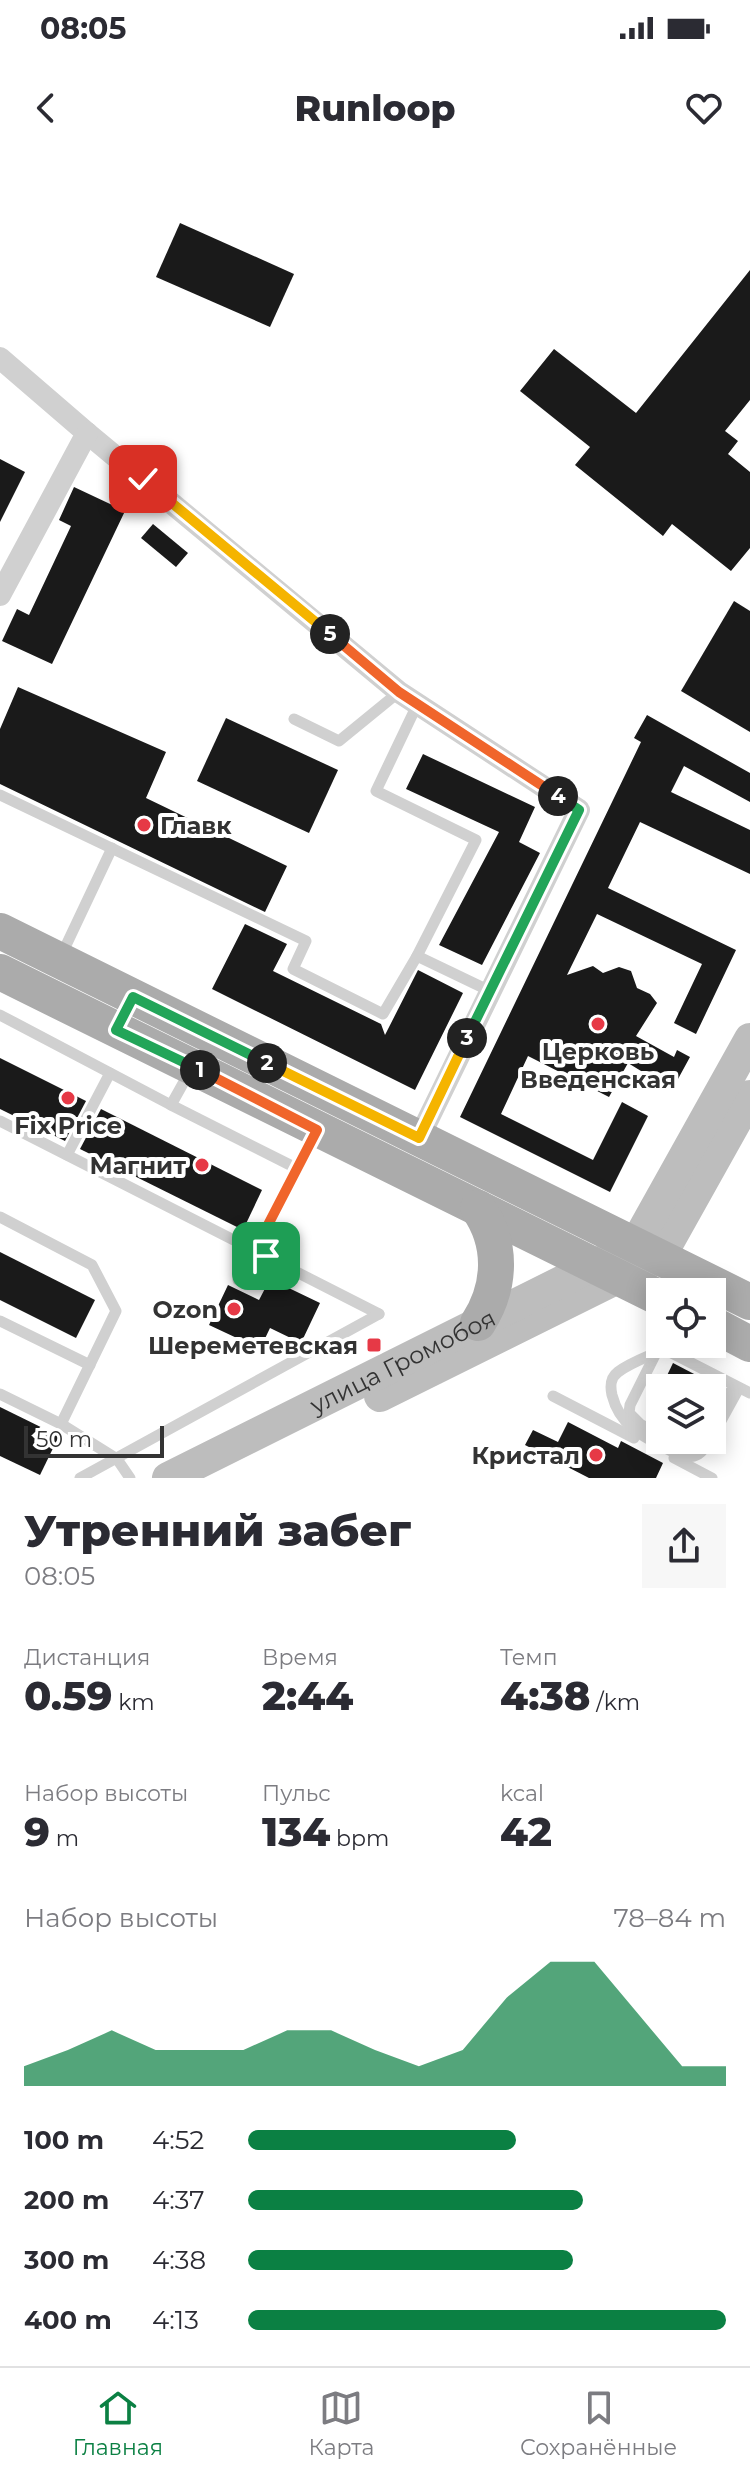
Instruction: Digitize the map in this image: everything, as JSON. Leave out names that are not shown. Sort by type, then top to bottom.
[{"type":"main road","points":[[0,931],[750,1302]]},
{"type":"main road","points":[[0,972],[646,1291]]},
{"type":"main road","points":[[116,1030],[133,997]]},
{"type":"main road","points":[[647,1251],[750,1039]]},
{"type":"main road","points":[[606,1271],[647,1251],[750,1096]]},
{"type":"main road","points":[[478,1208],[487,1220],[494,1240],[497,1263],[494,1292],[478,1323]]},
{"type":"main road","name":"улица Громобоя","points":[[168,1478],[478,1323],[606,1271]]},
{"type":"main road","name":"улица Громобоя","points":[[216,1478],[606,1271]]},
{"type":"main road","points":[[726,1331],[750,1344]]},
{"type":"street","points":[[8,369],[408,698],[579,810],[419,1138]]},
{"type":"street","points":[[0,595],[87,433]]},
{"type":"lane","points":[[294,719],[339,741],[408,698]]},
{"type":"lane","points":[[0,795],[306,941],[293,969],[383,1014],[417,956],[476,840],[376,791],[408,698]]},
{"type":"lane","points":[[59,960],[112,848]]},
{"type":"lane","points":[[417,956],[490,991]]},
{"type":"lane","points":[[0,1015],[298,1169]]},
{"type":"lane","points":[[171,1105],[192,1066]]},
{"type":"lane","points":[[67,1155],[110,1073]]},
{"type":"lane","points":[[0,1121],[379,1314],[80,1478]]},
{"type":"lane","points":[[238,1280],[317,1130]]},
{"type":"lane","points":[[0,1217],[92,1265],[116,1311],[61,1424]]},
{"type":"lane","points":[[0,1321],[90,1365]]},
{"type":"lane","points":[[646,1358],[618,1373],[611,1380],[610,1389],[616,1411],[627,1426],[646,1437]]},
{"type":"lane","points":[[646,1427],[629,1413],[654,1358]]},
{"type":"lane","points":[[682,1358],[742,1389],[726,1414]]},
{"type":"lane","points":[[0,1394],[61,1424],[117,1459],[130,1478]]},
{"type":"lane","points":[[553,1396],[712,1478]]},
{"type":"lane","points":[[677,1454],[690,1458],[700,1454]]},
{"type":"building","points":[[180,223],[294,274],[270,327],[156,277]]},
{"type":"building","points":[[750,270],[750,400],[725,431],[738,441],[728,454],[750,472],[750,548],[731,571],[672,524],[663,536],[575,465],[590,447],[520,391],[554,349],[636,413]]},
{"type":"building","points":[[0,459],[25,472],[0,522]]},
{"type":"building","points":[[74,487],[125,511],[52,664],[2,641],[17,609],[29,615],[71,526],[59,520]]},
{"type":"building","points":[[153,524],[188,553],[176,567],[141,538]]},
{"type":"building","points":[[734,601],[750,611],[750,732],[681,691]]},
{"type":"building","name":"Главк","points":[[18,687],[166,752],[146,798],[287,866],[265,912],[0,784],[0,729]]},
{"type":"building","points":[[647,715],[750,773],[750,802],[684,766],[671,792],[750,830],[750,874],[640,822],[608,888],[736,950],[696,1034],[674,1023],[702,964],[597,914],[567,975],[593,966],[603,973],[619,967],[631,971],[637,988],[650,994],[657,1003],[636,1036],[674,1057],[677,1050],[690,1057],[672,1090],[628,1063],[609,1097],[528,1056],[501,1114],[593,1160],[622,1102],[648,1116],[610,1192],[460,1117],[641,742],[634,738]]},
{"type":"building","points":[[226,718],[338,770],[309,833],[197,781]]},
{"type":"building","points":[[423,754],[535,807],[519,842],[540,853],[482,965],[439,945],[499,832],[406,789]]},
{"type":"building","points":[[245,924],[287,944],[273,971],[381,1024],[385,1035],[418,970],[463,993],[415,1090],[212,989]]},
{"type":"building","points":[[0,1058],[86,1101],[65,1141],[0,1109]]},
{"type":"building","points":[[101,1109],[262,1190],[243,1230],[80,1149]]},
{"type":"building","points":[[0,1252],[95,1300],[76,1338],[0,1300]]},
{"type":"building","points":[[270,1279],[320,1303],[301,1343],[270,1328],[260,1349],[209,1325],[228,1285],[259,1300]]},
{"type":"building","points":[[673,1363],[694,1374],[668,1374]]},
{"type":"building","points":[[0,1407],[59,1436],[40,1475],[0,1456]]},
{"type":"building","name":"Кристал","points":[[568,1422],[618,1448],[621,1441],[663,1463],[656,1478],[589,1478],[525,1445],[533,1430],[558,1442]]},
{"type":"place","name":"Главк","points":[[144,825]]},
{"type":"place","name":"Церковь Введенская","points":[[598,1024]]},
{"type":"place","name":"Fix Price","points":[[68,1098]]},
{"type":"place","name":"Магнит","points":[[202,1165]]},
{"type":"place","name":"Ozon","points":[[234,1309]]},
{"type":"place","name":"Шереметевская","points":[[374,1345]]},
{"type":"place","name":"Кристал","points":[[596,1455]]},
{"type":"route","points":[[143,479],[399,692],[579,810],[419,1138],[133,997],[116,1030],[317,1130],[255,1250],[266,1256]]}]
